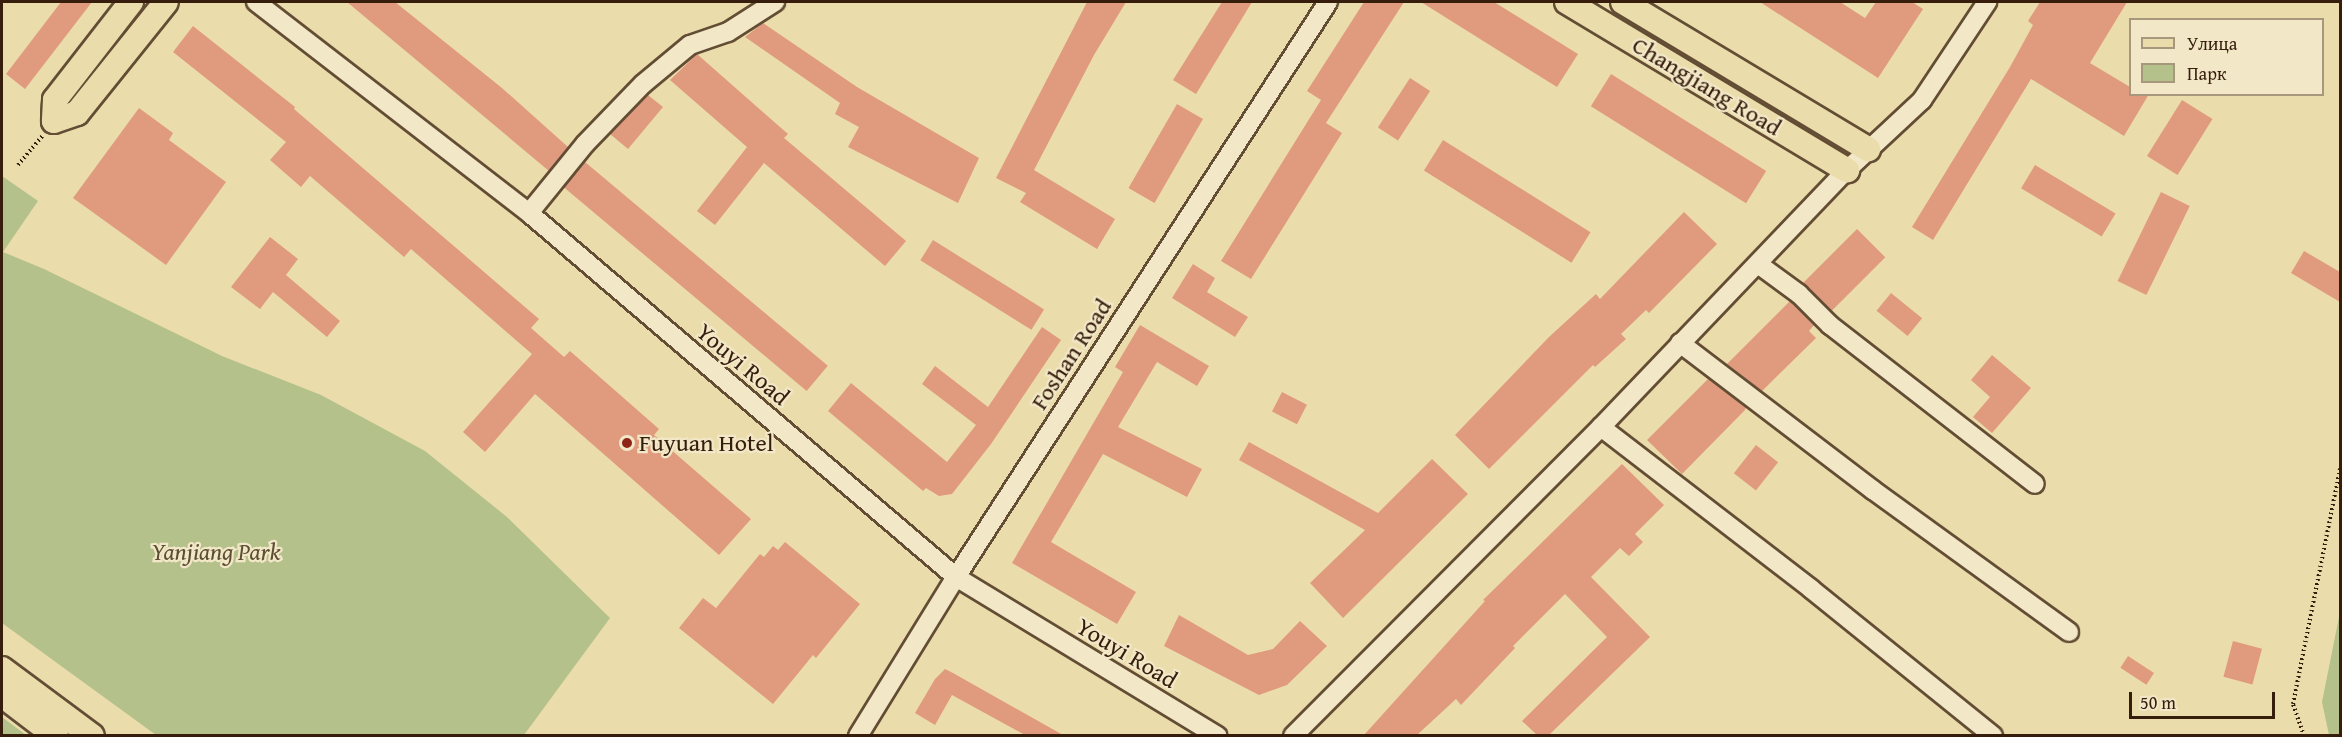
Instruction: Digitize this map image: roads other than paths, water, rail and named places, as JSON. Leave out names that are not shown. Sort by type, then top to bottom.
[{"type":"main road","points":[[131,2],[55,100],[54,121],[77,113],[166,2]]},
{"type":"main road","name":"Changjiang Road","points":[[1568,2],[1847,170]]},
{"type":"main road","name":"Changjiang Road","points":[[1623,2],[1868,149]]},
{"type":"main road","points":[[2,669],[92,735]]},
{"type":"main road","points":[[2,695],[56,735]]},
{"type":"street","name":"Youyi Road","points":[[256,2],[530,213],[956,577],[1218,735]]},
{"type":"street","points":[[530,213],[585,144],[643,84],[690,45],[728,32],[775,2]]},
{"type":"street","name":"Foshan Road","points":[[858,735],[956,577],[1328,2]]},
{"type":"street","points":[[1293,735],[1601,426],[1847,170],[1922,100],[1987,2]]},
{"type":"street","points":[[1758,264],[1798,294],[1830,325],[2035,484]]},
{"type":"street","points":[[1680,343],[1873,490],[2069,632]]},
{"type":"street","points":[[1601,426],[1811,589],[1993,735]]},
{"type":"place","name":"Fuyuan Hotel","points":[[627,443]]},
{"type":"park label","name":"Yanjiang Park","points":[[216,552]]}]
